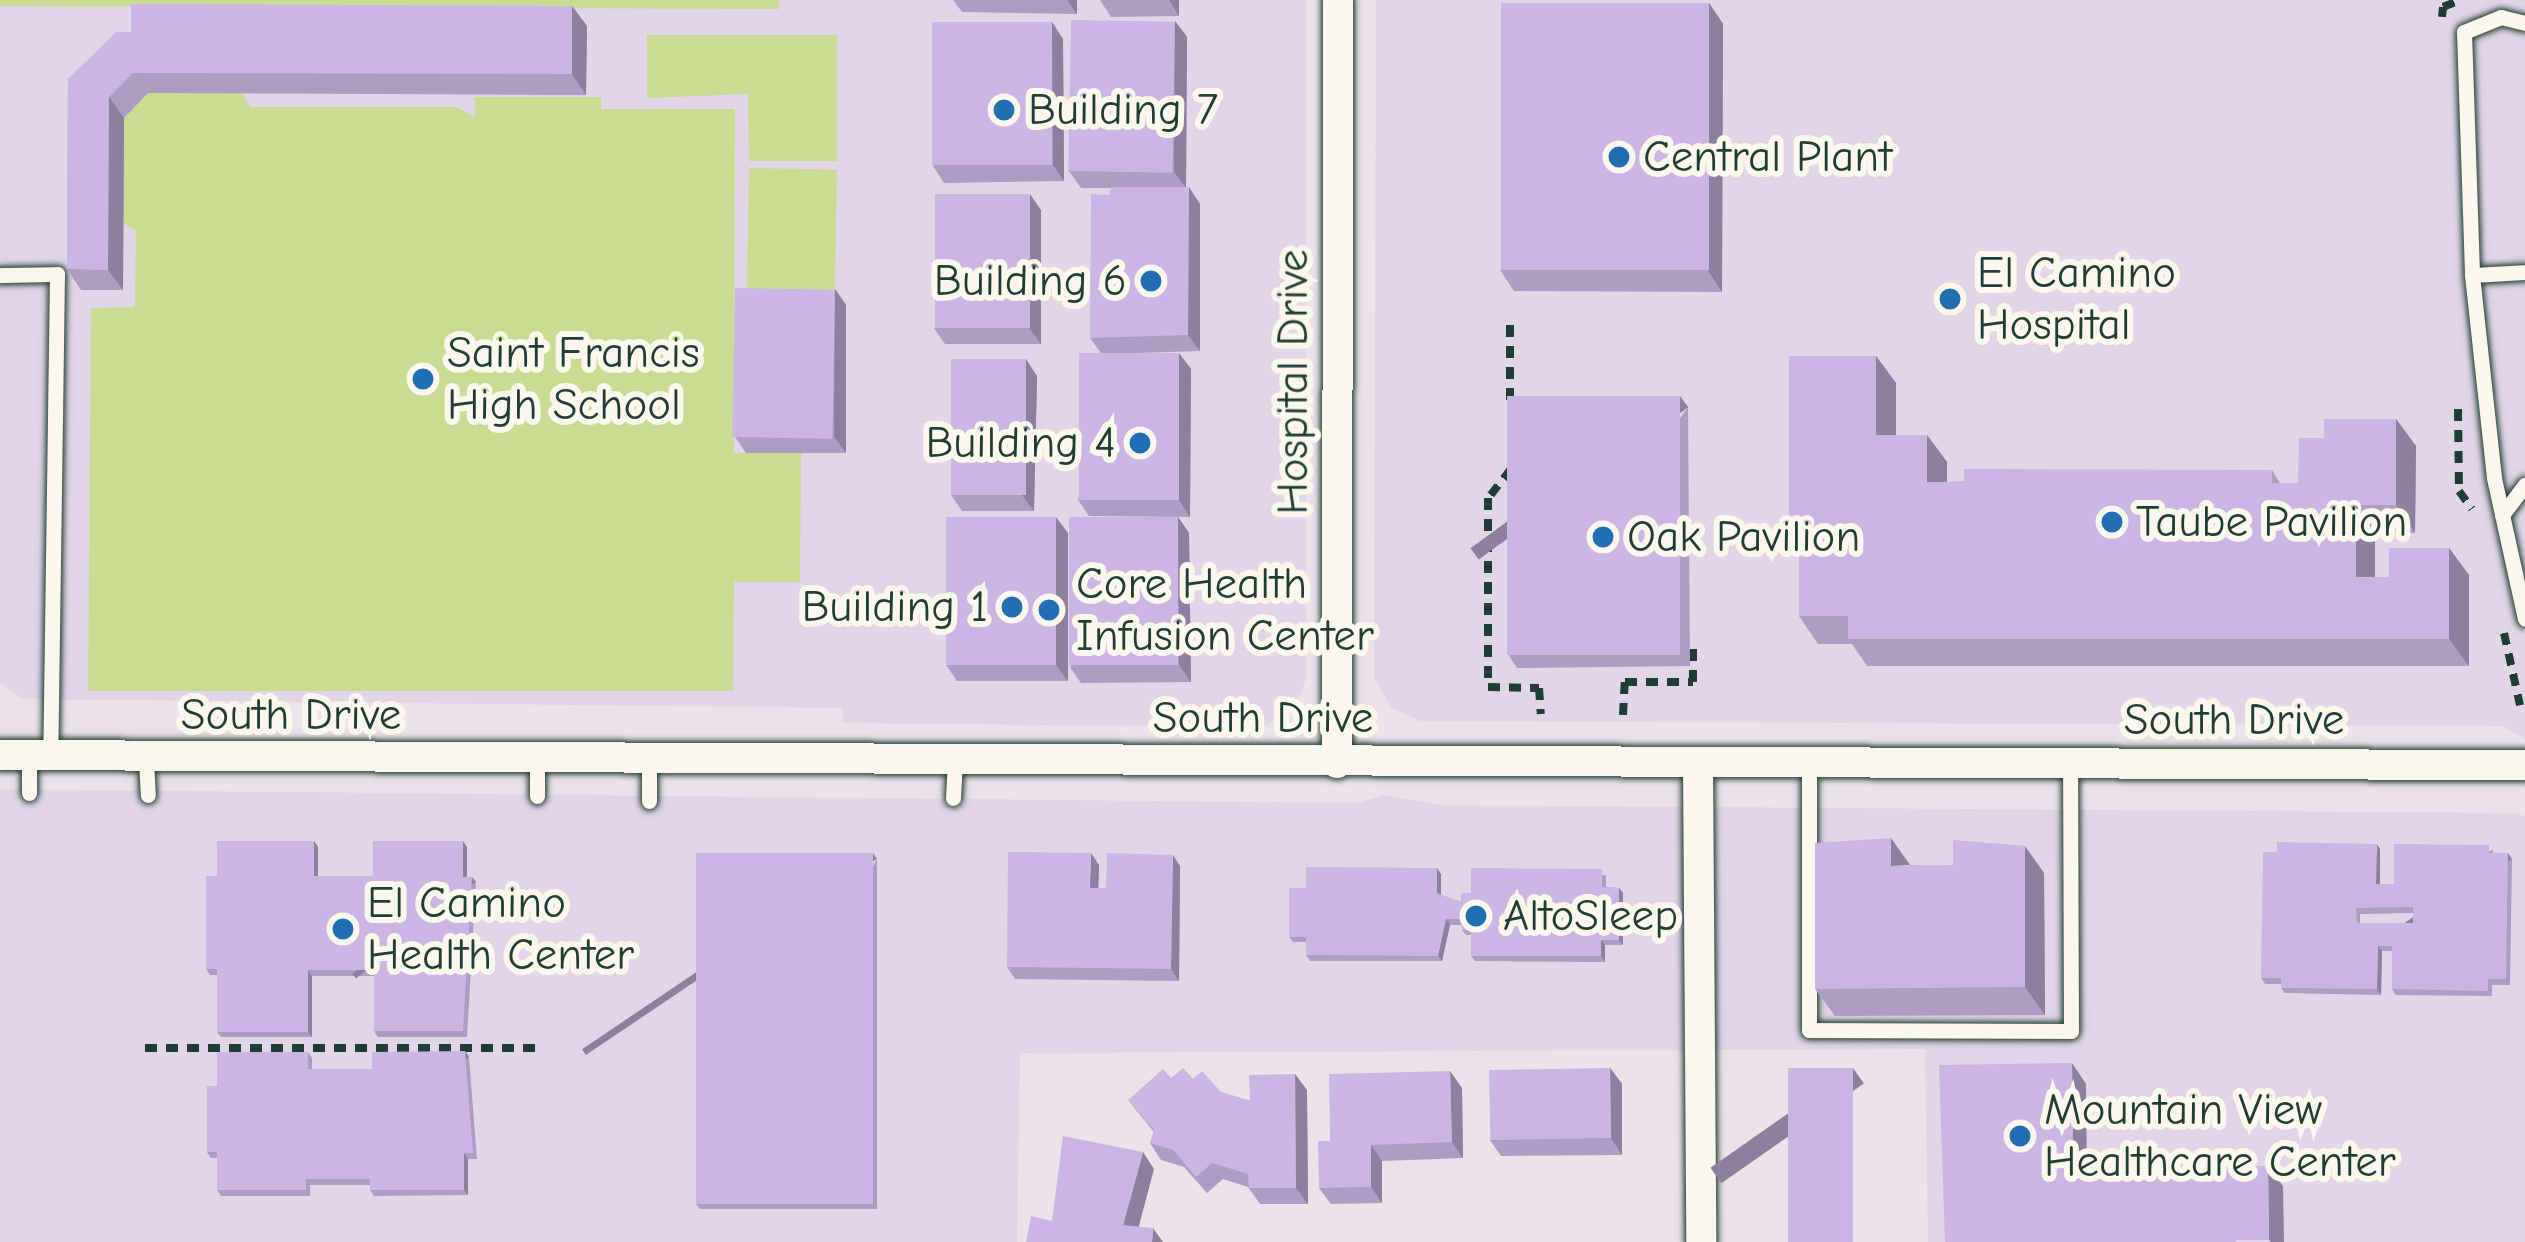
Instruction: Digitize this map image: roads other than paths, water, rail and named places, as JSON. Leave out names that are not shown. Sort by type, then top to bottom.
[{"type":"street","name":"Hospital Drive","points":[[1337,763],[1338,0]]},
{"type":"street","name":"South Drive","points":[[26,755],[146,760],[2525,765]]},
{"type":"street","points":[[1698,764],[1701,1242]]},
{"type":"lane","points":[[2525,23],[2500,17],[2464,32],[2472,275],[2502,515],[2525,619]]},
{"type":"lane","points":[[2472,275],[2525,272]]},
{"type":"lane","points":[[0,275],[57,274],[26,755],[29,793]]},
{"type":"lane","points":[[2502,515],[2525,485]]},
{"type":"lane","points":[[146,760],[148,795]]},
{"type":"lane","points":[[537,760],[537,796]]},
{"type":"lane","points":[[650,761],[650,801]]},
{"type":"lane","points":[[953,798],[955,761]]},
{"type":"lane","points":[[1809,764],[1809,1030],[2071,1031],[2070,764]]},
{"type":"place","name":"Building 7","points":[[1004,110]]},
{"type":"place","name":"Central Plant","points":[[1619,157]]},
{"type":"place","name":"Building 6","points":[[1151,281]]},
{"type":"place","name":"El Camino Hospital","points":[[1950,299]]},
{"type":"place","name":"Saint Francis High School","points":[[423,379]]},
{"type":"place","name":"Building 4","points":[[1140,443]]},
{"type":"place","name":"Taube Pavilion","points":[[2112,522]]},
{"type":"place","name":"Oak Pavilion","points":[[1603,537]]},
{"type":"place","name":"Building 1","points":[[1012,607]]},
{"type":"place","name":"Core Health Infusion Center","points":[[1049,610]]},
{"type":"place","name":"AltoSleep","points":[[1476,916]]},
{"type":"place","name":"El Camino Health Center","points":[[343,929]]},
{"type":"place","name":"Mountain View Healthcare Center","points":[[2020,1136]]}]
